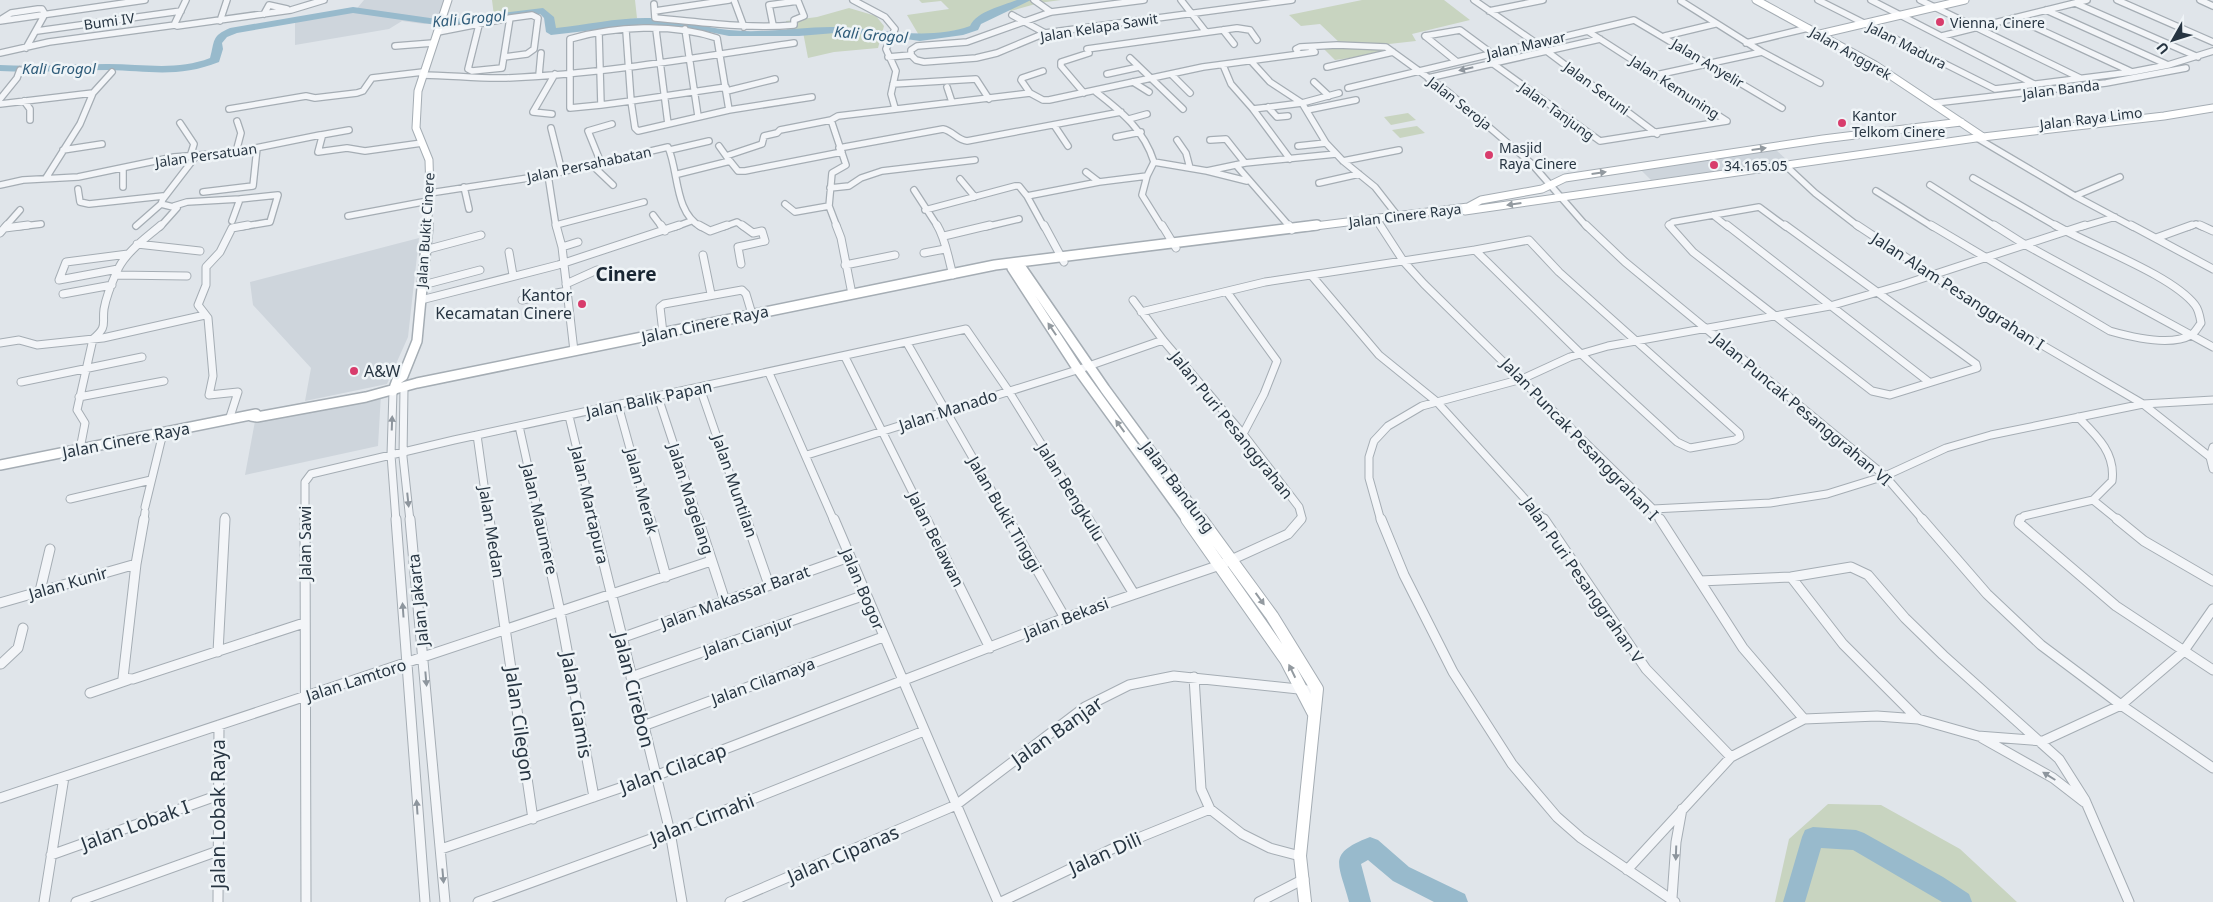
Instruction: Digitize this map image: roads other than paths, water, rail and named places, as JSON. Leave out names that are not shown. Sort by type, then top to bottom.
[{"type":"main road","name":"Jalan Bukit Cinere","points":[[399,385],[416,341],[423,285],[429,197],[429,159],[416,128],[415,114],[422,74],[448,0]]},
{"type":"main road","name":"Jalan Anggrek","points":[[1756,0],[1876,65],[1935,103],[1976,136]]},
{"type":"main road","points":[[1820,34],[1965,0]]},
{"type":"main road","name":"Jalan Raya Limo","points":[[1976,136],[2213,102]]},
{"type":"main road","points":[[2198,105],[2211,110]]},
{"type":"main road","name":"Jalan Raya Limo","points":[[1976,136],[2211,110]]},
{"type":"main road","name":"Jalan Cinere Raya","points":[[1398,218],[1468,207],[1481,200],[1542,189],[1565,178],[1958,122]]},
{"type":"main road","name":"Jalan Cinere Raya","points":[[0,465],[229,420],[266,415],[399,385],[417,383],[752,313],[953,275],[995,265],[1175,247],[1377,221],[1785,165],[1893,148],[1903,149],[1976,136]]},
{"type":"main road","name":"Jalan Cinere Raya","points":[[1175,247],[1292,230],[1377,221]]},
{"type":"main road","name":"Jalan Cinere Raya","points":[[993,267],[997,269],[1017,267],[1064,259]]},
{"type":"main road","name":"Jalan Bandung","points":[[1017,267],[1287,662],[1314,714]]},
{"type":"main road","name":"Jalan Bandung","points":[[1084,367],[1232,560],[1272,616],[1317,691]]},
{"type":"main road","points":[[1305,902],[1300,856],[1317,691]]},
{"type":"street","points":[[86,8],[90,0]]},
{"type":"street","points":[[0,20],[143,0]]},
{"type":"street","points":[[175,25],[186,0]]},
{"type":"street","points":[[220,21],[227,0]]},
{"type":"street","points":[[0,53],[49,42],[175,25],[220,21],[291,10],[324,0]]},
{"type":"street","points":[[655,11],[729,0]]},
{"type":"street","points":[[734,0],[744,27]]},
{"type":"street","points":[[852,0],[859,6],[887,17],[894,31],[886,49],[888,57],[895,64],[896,72],[891,94],[895,108]]},
{"type":"street","points":[[1034,0],[1051,12]]},
{"type":"street","points":[[888,57],[911,55],[917,43],[967,42],[1051,12],[1144,0]]},
{"type":"street","points":[[1181,0],[1190,14],[1206,32]]},
{"type":"street","name":"Jalan Kelapa Sawit","points":[[911,55],[916,60],[924,62],[976,58],[997,53],[1045,33],[1292,0]]},
{"type":"street","name":"Jalan Seruni","points":[[1474,0],[1536,43],[1657,134]]},
{"type":"street","points":[[1489,11],[1530,1],[1543,0]]},
{"type":"street","name":"Jalan Madura","points":[[1818,0],[1995,89],[2034,84]]},
{"type":"street","points":[[1871,0],[2034,84],[2132,72],[2168,65],[2213,51]]},
{"type":"street","points":[[1920,0],[2080,78]]},
{"type":"street","points":[[1942,36],[2087,0]]},
{"type":"street","points":[[2118,0],[2213,42]]},
{"type":"street","points":[[2200,0],[2213,4]]},
{"type":"street","points":[[2208,0],[2213,4]]},
{"type":"street","points":[[654,4],[654,18],[706,21],[744,27],[793,25],[794,20],[803,17],[798,1],[769,5],[773,25]]},
{"type":"street","points":[[1681,1],[1746,43],[1820,83]]},
{"type":"street","points":[[2075,3],[2198,57]]},
{"type":"street","points":[[703,4],[706,21]]},
{"type":"street","points":[[674,8],[675,20]]},
{"type":"street","points":[[2046,10],[2168,65]]},
{"type":"street","name":"Bumi IV","points":[[37,31],[181,11]]},
{"type":"street","points":[[26,48],[45,14]]},
{"type":"street","points":[[1012,15],[1045,33]]},
{"type":"street","points":[[441,24],[479,25],[510,18],[532,16],[538,18],[534,48],[528,54],[504,57]]},
{"type":"street","points":[[479,25],[468,69],[472,71],[502,68],[510,18]]},
{"type":"street","points":[[2015,18],[2132,72]]},
{"type":"street","name":"Jalan Mawar","points":[[1348,88],[1634,20]]},
{"type":"street","name":"Jalan Anyelir","points":[[1634,20],[1665,36],[1782,108]]},
{"type":"street","points":[[1665,36],[1715,24]]},
{"type":"street","points":[[1084,93],[1061,66],[1061,62],[1088,51],[1206,32],[1247,28],[1257,40]]},
{"type":"street","points":[[1746,43],[1808,28]]},
{"type":"street","points":[[1456,61],[1426,36],[1458,29],[1491,53]]},
{"type":"street","points":[[656,30],[668,124]]},
{"type":"street","points":[[729,110],[727,89],[716,37],[686,30],[656,30],[599,34],[570,40],[570,108],[574,109],[727,89],[775,79]]},
{"type":"street","points":[[686,30],[688,58],[698,116]]},
{"type":"street","points":[[1223,30],[1234,44]]},
{"type":"street","points":[[626,31],[632,101],[637,130],[640,131],[729,110],[812,97]]},
{"type":"street","name":"Jalan Kemuning","points":[[1589,32],[1726,120],[1725,123],[1657,134]]},
{"type":"street","points":[[599,34],[602,69],[601,105]]},
{"type":"street","name":"Jalan Mawar","points":[[1428,78],[1600,39]]},
{"type":"street","points":[[395,46],[433,43]]},
{"type":"street","points":[[229,109],[306,96],[315,98],[357,93],[362,91],[372,78],[448,74],[503,78],[569,73],[794,43]]},
{"type":"street","name":"Jalan Seroja","points":[[1251,61],[1315,52],[1310,46],[1386,47],[1494,129],[1552,184]]},
{"type":"street","points":[[1326,67],[1393,52]]},
{"type":"street","points":[[1656,75],[1762,52]]},
{"type":"street","points":[[539,75],[541,54]]},
{"type":"street","points":[[1130,58],[1183,109]]},
{"type":"street","points":[[1043,70],[1021,80],[1030,93],[1043,100],[1050,100],[1096,92],[1171,74],[1251,61],[1270,82],[1302,103],[1326,142],[1336,154],[1375,187],[1398,218]]},
{"type":"street","name":"Jalan Tanjung","points":[[1492,63],[1598,141],[1657,134]]},
{"type":"street","points":[[1223,65],[1231,84],[1253,109],[1290,159]]},
{"type":"street","points":[[1107,74],[1139,67]]},
{"type":"street","name":"Jalan Banda","points":[[1935,103],[2106,83],[2186,68]]},
{"type":"street","points":[[0,99],[17,78],[20,70]]},
{"type":"street","points":[[46,178],[80,124],[93,93],[112,72]]},
{"type":"street","points":[[552,114],[533,112],[555,74]]},
{"type":"street","points":[[1171,74],[1190,93]]},
{"type":"street","points":[[893,84],[976,79],[989,99]]},
{"type":"street","points":[[1133,82],[1149,92]]},
{"type":"street","points":[[1314,82],[1329,96]]},
{"type":"street","points":[[947,87],[952,102]]},
{"type":"street","points":[[1096,92],[1129,119],[1141,132],[1150,147],[1154,162],[1147,176],[1142,195],[1175,247]]},
{"type":"street","points":[[0,104],[93,93]]},
{"type":"street","points":[[678,174],[728,158],[762,144],[764,136],[778,133],[780,130],[831,120],[838,116],[1030,93]]},
{"type":"street","points":[[1253,109],[1302,103],[1339,94]]},
{"type":"street","points":[[1307,110],[1356,100]]},
{"type":"street","points":[[24,102],[30,109],[30,120]]},
{"type":"street","points":[[1268,107],[1277,117],[1288,116]]},
{"type":"street","points":[[719,146],[738,171],[745,172],[939,129],[951,131],[963,141],[1121,112]]},
{"type":"street","points":[[1129,119],[1147,114]]},
{"type":"street","points":[[831,120],[846,165],[832,173],[830,206],[841,238],[852,294]]},
{"type":"street","points":[[236,152],[242,137],[242,130],[237,121]]},
{"type":"street","points":[[136,226],[161,204],[163,196],[176,184],[193,156],[194,144],[184,132],[180,122]]},
{"type":"street","points":[[601,163],[588,131],[612,124]]},
{"type":"street","points":[[1054,125],[1068,146]]},
{"type":"street","points":[[551,128],[562,172]]},
{"type":"street","name":"Jalan Persatuan","points":[[0,184],[46,178],[78,177],[174,157],[236,152],[308,136],[349,130]]},
{"type":"street","points":[[1116,138],[1141,132]]},
{"type":"street","points":[[322,135],[318,152],[348,148],[365,151],[422,143]]},
{"type":"street","points":[[1976,136],[2075,196],[2213,263]]},
{"type":"street","points":[[1210,140],[1226,139],[1245,163]]},
{"type":"street","points":[[1177,140],[1186,153],[1190,168]]},
{"type":"street","points":[[670,150],[710,141]]},
{"type":"street","points":[[1298,146],[1326,142]]},
{"type":"street","points":[[63,150],[102,144]]},
{"type":"street","name":"Jalan Persahabatan","points":[[348,216],[464,187],[548,175],[668,147],[674,158],[682,201],[691,221]]},
{"type":"street","points":[[203,192],[252,186],[257,148]]},
{"type":"street","points":[[1343,161],[1399,150]]},
{"type":"street","points":[[1207,170],[1245,163],[1336,154]]},
{"type":"street","points":[[830,188],[849,186],[861,178],[882,171],[976,160]]},
{"type":"street","points":[[1154,162],[1207,170],[1247,181]]},
{"type":"street","points":[[592,165],[613,185]]},
{"type":"street","points":[[1236,165],[1247,181],[1265,196],[1292,230]]},
{"type":"street","name":"Jalan Alam Pesanggrahan I","points":[[1785,165],[1839,213],[2013,328],[2143,404],[2210,457]]},
{"type":"street","points":[[123,168],[123,187]]},
{"type":"street","points":[[1086,172],[1099,182]]},
{"type":"street","points":[[1319,183],[1359,174]]},
{"type":"street","points":[[548,175],[556,226],[562,247],[574,351]]},
{"type":"street","points":[[1027,196],[1099,182],[1147,176]]},
{"type":"street","points":[[2075,196],[2120,177]]},
{"type":"street","points":[[1876,191],[1983,258],[2110,331],[2138,339],[2174,340],[2192,335],[2201,322],[2196,307],[2188,297],[2165,281],[2065,231],[1973,178]]},
{"type":"street","points":[[960,179],[975,197]]},
{"type":"street","name":"Jalan Puncak Pesanggrahan VI","points":[[1552,184],[1584,224],[1625,262],[1885,476],[1953,557],[2041,645],[2121,705],[2213,768]]},
{"type":"street","points":[[925,210],[1019,186],[1027,196],[1064,259]]},
{"type":"street","points":[[1930,186],[2024,244],[2213,347]]},
{"type":"street","points":[[464,187],[469,209]]},
{"type":"street","points":[[78,189],[80,202],[89,204],[163,196]]},
{"type":"street","points":[[914,190],[925,210],[944,236],[945,249],[953,275]]},
{"type":"street","points":[[161,204],[174,206],[187,202],[278,195],[270,222],[232,228],[220,252],[206,267],[206,285],[198,305],[208,318],[213,370],[209,395],[236,391],[238,393],[229,420]]},
{"type":"street","points":[[232,220],[240,199]]},
{"type":"street","points":[[556,226],[644,202]]},
{"type":"street","points":[[785,204],[794,212],[830,206]]},
{"type":"street","points":[[80,449],[85,423],[77,410],[79,397],[93,339],[101,332],[105,324],[104,309],[117,272],[128,254],[137,244],[162,224],[177,208],[174,206]]},
{"type":"street","points":[[1760,207],[1876,293],[1978,366],[1974,370],[1890,395],[1872,391],[1693,252],[1668,225],[1673,222],[1760,207]]},
{"type":"street","points":[[3,230],[20,210]]},
{"type":"street","points":[[653,215],[665,231]]},
{"type":"street","points":[[1713,215],[1828,306],[1929,382]]},
{"type":"street","points":[[1674,900],[1580,837],[1544,802],[1482,721],[1442,654],[1390,543],[1371,489],[1367,462],[1373,443],[1393,421],[1437,402],[1523,379],[1556,361],[1580,353],[1636,340],[1778,318],[1828,306],[1876,293],[2024,244],[2115,217]]},
{"type":"street","points":[[944,236],[1019,219]]},
{"type":"street","points":[[421,300],[563,262],[665,231],[691,221],[710,231],[738,222],[753,233],[762,231],[766,240],[738,247],[742,264]]},
{"type":"street","name":"Jalan Puncak Pesanggrahan I","points":[[1377,221],[1404,262],[1653,509],[1743,648],[1804,719]]},
{"type":"street","points":[[3,230],[42,224]]},
{"type":"street","points":[[2160,237],[2196,224],[2213,231]]},
{"type":"street","points":[[425,250],[481,235]]},
{"type":"street","points":[[2160,237],[2213,269]]},
{"type":"street","points":[[1141,312],[1265,282],[1404,262],[1474,249],[1529,240],[1559,272],[1636,340],[1739,434],[1740,437],[1690,448],[1677,442],[1580,353],[1474,249]]},
{"type":"street","points":[[562,247],[578,242]]},
{"type":"street","points":[[137,244],[200,251]]},
{"type":"street","points":[[924,253],[945,249]]},
{"type":"street","points":[[509,252],[514,275]]},
{"type":"street","points":[[128,254],[68,262],[64,264],[58,280],[117,272],[187,276]]},
{"type":"street","points":[[703,255],[711,294]]},
{"type":"street","points":[[845,264],[895,255]]},
{"type":"street","points":[[423,285],[480,270]]},
{"type":"street","points":[[522,300],[566,288],[597,270]]},
{"type":"street","name":"Jalan Puri Pesanggrahan V","points":[[1312,276],[1379,355],[1437,402],[1538,511],[1646,669],[1731,757]]},
{"type":"street","points":[[63,294],[112,285]]},
{"type":"street","points":[[663,333],[661,305],[711,294],[742,290],[746,294],[752,313]]},
{"type":"street","points":[[1226,292],[1277,360],[1264,394],[1243,434]]},
{"type":"street","name":"Jalan Puri Pesanggrahan","points":[[1133,300],[1163,340],[1243,434],[1299,507],[1302,518],[1288,534],[1232,560]]},
{"type":"street","points":[[0,342],[19,340],[37,345],[93,339],[205,315]]},
{"type":"street","name":"Jalan Bengkulu","points":[[907,343],[962,329],[968,330],[1008,390],[1134,594]]},
{"type":"street","name":"Jalan Puri Pesanggrahan","points":[[1084,367],[1163,340]]},
{"type":"street","name":"Jalan Balik Papan","points":[[391,455],[907,343]]},
{"type":"street","name":"Jalan Bukit Tinggi","points":[[907,343],[1064,618]]},
{"type":"street","points":[[21,382],[142,357]]},
{"type":"street","name":"Jalan Belawan","points":[[845,357],[990,648]]},
{"type":"street","name":"Jalan Manado","points":[[807,454],[1084,367]]},
{"type":"street","name":"Jalan Bogor","points":[[768,373],[807,454],[883,637],[1000,902]]},
{"type":"street","points":[[79,397],[164,381]]},
{"type":"street","name":"Jalan Jakarta","points":[[399,385],[445,902]]},
{"type":"street","name":"Jalan Jakarta","points":[[399,385],[391,455],[425,902]]},
{"type":"street","name":"Jalan Muntilan","points":[[700,388],[769,585]]},
{"type":"street","name":"Jalan Magelang","points":[[658,397],[711,562],[726,601]]},
{"type":"street","points":[[1653,509],[1770,503],[1827,494],[1885,476],[1966,441],[2143,404],[2213,400]]},
{"type":"street","name":"Jalan Merak","points":[[618,405],[666,576]]},
{"type":"street","name":"Jalan Martapura","points":[[569,416],[611,595]]},
{"type":"street","points":[[2078,417],[2102,443],[2112,462],[2112,481],[2093,500],[2024,516],[2020,518],[2020,523],[2116,606],[2213,670]]},
{"type":"street","name":"Jalan Maumere","points":[[519,426],[560,612]]},
{"type":"street","points":[[128,680],[123,678],[123,673],[136,564],[151,480],[163,433]]},
{"type":"street","name":"Jalan Medan","points":[[477,436],[507,629]]},
{"type":"street","points":[[2213,447],[2210,457],[2213,469]]},
{"type":"street","name":"Jalan Sawi","points":[[306,902],[304,623],[306,479],[316,473],[391,455]]},
{"type":"street","points":[[70,499],[151,480]]},
{"type":"street","points":[[2093,500],[2144,542],[2213,581]]},
{"type":"street","points":[[218,652],[225,517]]},
{"type":"street","points":[[40,591],[50,549]]},
{"type":"street","name":"Jalan Makassar Barat","points":[[621,638],[849,557]]},
{"type":"street","name":"Jalan Bekasi","points":[[902,681],[1064,618],[1232,560]]},
{"type":"street","name":"Jalan Lamtoro","points":[[0,798],[711,562]]},
{"type":"street","name":"Jalan Kunir","points":[[0,602],[136,564]]},
{"type":"street","points":[[1700,581],[1791,578],[1851,567],[1865,573],[1937,651],[2009,716],[2043,741],[2068,772],[2088,805],[2129,902]]},
{"type":"street","points":[[1791,578],[1843,644],[1918,719]]},
{"type":"street","name":"Jalan Cirebon","points":[[611,595],[642,726],[670,832],[682,902]]},
{"type":"street","name":"Jalan Cianjur","points":[[631,677],[865,595]]},
{"type":"street","points":[[1627,870],[1731,757],[1804,719],[1877,716],[1918,719],[1978,736],[2043,741],[2121,705],[2183,652],[2213,609]]},
{"type":"street","name":"Jalan Ciamis","points":[[560,612],[594,797]]},
{"type":"street","points":[[90,692],[304,623]]},
{"type":"street","points":[[0,666],[3,660],[18,648],[23,628]]},
{"type":"street","name":"Jalan Cilegon","points":[[507,629],[533,819]]},
{"type":"street","name":"Jalan Cilamaya","points":[[642,726],[883,637]]},
{"type":"street","name":"Jalan Banjar","points":[[956,805],[1085,707],[1129,685],[1174,676],[1317,691]]},
{"type":"street","points":[[1194,678],[1201,789],[1210,809],[1242,834],[1270,848],[1300,856]]},
{"type":"street","name":"Jalan Cilacap","points":[[441,848],[533,819],[656,776],[902,681]]},
{"type":"street","name":"Jalan Lobak Raya","points":[[218,902],[219,725]]},
{"type":"street","name":"Jalan Cimahi","points":[[478,902],[670,832],[924,731]]},
{"type":"street","points":[[1978,736],[2053,778],[2088,805]]},
{"type":"street","points":[[44,902],[64,777]]},
{"type":"street","name":"Jalan Lobak I","points":[[51,855],[219,795]]},
{"type":"street","name":"Jalan Cipanas","points":[[730,902],[956,805]]},
{"type":"street","name":"Jalan Dili","points":[[1000,902],[1116,847],[1210,809]]},
{"type":"street","points":[[1674,900],[1676,842],[1682,809]]},
{"type":"street","points":[[76,902],[218,851]]},
{"type":"street","points":[[1259,902],[1304,879]]},
{"type":"waterway","name":"Kali Grogol","points":[[0,68],[37,70],[108,67],[164,70],[195,68],[215,60],[218,49],[217,43],[223,35],[234,30],[353,10],[444,23],[469,21],[518,12],[543,11],[549,17],[551,32],[646,21],[685,24],[729,33],[799,33],[835,30],[878,32],[920,38],[963,32],[974,28],[977,22],[997,11],[1026,0]]},
{"type":"waterway","points":[[1794,902],[1813,837],[1856,840],[1961,902]]},
{"type":"waterway","points":[[1360,902],[1349,859],[1370,847],[1401,874],[1457,902]]},
{"type":"place","name":"Vienna, Cinere","points":[[1940,22]]},
{"type":"place","name":"Kantor Telkom Cinere","points":[[1842,123]]},
{"type":"place","name":"Masjid Raya Cinere","points":[[1489,155]]},
{"type":"place","name":"34.165.05","points":[[1714,165]]},
{"type":"place","name":"Kantor Kecamatan Cinere","points":[[582,304]]},
{"type":"place","name":"A&W","points":[[354,371]]},
{"type":"district","name":"Cinere","points":[[626,274]]}]
